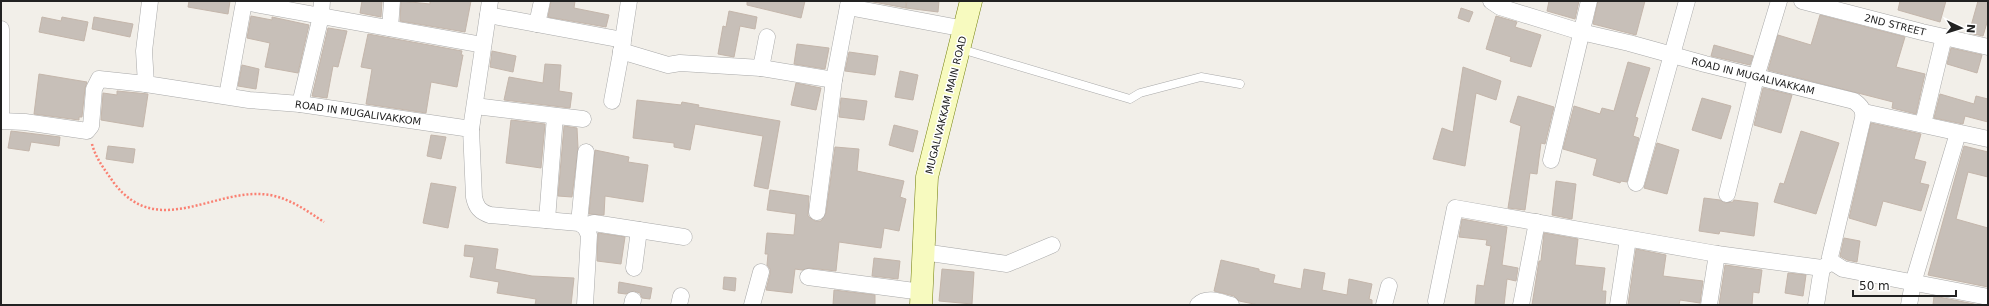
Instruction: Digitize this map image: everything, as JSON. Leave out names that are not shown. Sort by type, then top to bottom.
[{"type":"street","points":[[146,84],[144,51],[150,1]]},
{"type":"street","points":[[227,96],[244,1],[321,8],[390,28],[483,45]]},
{"type":"street","points":[[390,28],[392,1]]},
{"type":"street","points":[[538,24],[542,1]]},
{"type":"street","points":[[612,101],[629,1]]},
{"type":"street","name":"MUGALIVAKKAM MAIN ROAD","points":[[921,298],[927,177],[963,39],[971,1]]},
{"type":"street","name":"ROAD IN MUGALIVAKKAM","points":[[1491,1],[1500,7],[1581,32],[1629,43],[1756,78],[1854,102],[1860,105],[1864,112]]},
{"type":"street","points":[[1551,160],[1589,1]]},
{"type":"street","points":[[1636,183],[1654,114],[1673,55],[1687,1]]},
{"type":"street","points":[[1727,194],[1756,78],[1778,1]]},
{"type":"street","name":"2ND STREET","points":[[1802,1],[1988,47]]},
{"type":"street","points":[[817,212],[834,80],[849,4],[963,39]]},
{"type":"street","points":[[300,104],[321,8]]},
{"type":"street","points":[[684,237],[594,223],[581,224],[490,215],[483,213],[479,209],[474,197],[471,129],[489,8],[538,24],[622,46],[668,65],[680,63],[761,68],[834,80]]},
{"type":"street","points":[[1,29],[1,121],[25,122],[77,131],[90,130]]},
{"type":"street","points":[[761,68],[767,37]]},
{"type":"street","points":[[1923,124],[1944,37]]},
{"type":"street","name":"ROAD IN MUGALIVAKKOM","points":[[90,130],[94,89],[99,79],[300,104],[471,129]]},
{"type":"street","points":[[475,106],[583,119]]},
{"type":"street","points":[[1816,305],[1830,257],[1864,112],[1923,124],[1988,140]]},
{"type":"street","points":[[547,220],[555,116]]},
{"type":"street","points":[[1909,305],[1913,283],[1958,133]]},
{"type":"street","points":[[585,305],[589,235],[581,224],[586,152]]},
{"type":"street","points":[[1436,301],[1455,208],[1717,254],[1827,265],[1988,297]]},
{"type":"street","points":[[1521,305],[1537,222]]},
{"type":"street","points":[[634,268],[639,230]]},
{"type":"street","points":[[1618,305],[1628,239]]},
{"type":"street","points":[[923,252],[1007,264],[1052,245]]},
{"type":"street","points":[[1709,305],[1717,254]]},
{"type":"street","points":[[752,305],[761,272]]},
{"type":"street","points":[[808,277],[921,298]]},
{"type":"street","points":[[1384,305],[1389,286]]},
{"type":"street","points":[[1198,305],[1202,301],[1208,300],[1231,305]]},
{"type":"lane","points":[[963,39],[1130,99],[1140,93],[1201,77],[1240,84]]},
{"type":"path","points":[[90,130],[94,152],[101,165],[128,199],[142,206],[165,210],[188,209],[223,198],[270,195],[300,206],[324,222]]},
{"type":"building","points":[[189,1],[230,1],[228,14],[188,7]]},
{"type":"building","points":[[362,1],[382,1],[381,17],[360,13]]},
{"type":"building","points":[[401,1],[430,4],[430,1],[471,1],[465,32],[400,21]]},
{"type":"building","points":[[551,1],[575,1],[574,8],[609,15],[606,27],[548,17]]},
{"type":"building","points":[[747,1],[805,1],[801,18],[747,5]]},
{"type":"building","points":[[868,1],[906,1],[906,8]]},
{"type":"building","points":[[907,1],[939,1],[938,12],[906,8]]},
{"type":"building","points":[[1549,1],[1579,1],[1575,19],[1547,11]]},
{"type":"building","points":[[1598,1],[1645,1],[1636,35],[1593,24]]},
{"type":"building","points":[[1900,1],[1946,1],[1940,22],[1898,10]]},
{"type":"building","points":[[1978,1],[1988,1],[1988,19],[1983,36],[1969,33]]},
{"type":"building","points":[[1461,8],[1473,12],[1469,22],[1458,18]]},
{"type":"building","points":[[729,11],[757,17],[755,29],[740,26],[734,57],[718,54],[723,26],[726,27]]},
{"type":"building","points":[[1820,15],[1905,37],[1896,67],[1925,74],[1916,114],[1892,108],[1893,102],[1768,70],[1778,35],[1811,45]]},
{"type":"building","points":[[251,16],[272,20],[272,17],[309,25],[298,73],[265,67],[270,43],[247,38]]},
{"type":"building","points":[[1496,16],[1517,22],[1515,27],[1541,35],[1531,67],[1510,61],[1511,57],[1486,49]]},
{"type":"building","points":[[42,17],[61,21],[62,17],[88,22],[84,41],[39,32]]},
{"type":"building","points":[[94,17],[133,24],[130,37],[92,29]]},
{"type":"building","points":[[328,28],[347,31],[338,67],[333,66],[327,98],[312,96]]},
{"type":"building","points":[[368,34],[462,51],[461,55],[463,55],[457,87],[431,82],[426,113],[366,104],[372,69],[361,67]]},
{"type":"building","points":[[797,44],[829,48],[825,69],[794,64]]},
{"type":"building","points":[[1714,45],[1753,56],[1750,65],[1711,56]]},
{"type":"building","points":[[1951,48],[1982,55],[1977,73],[1947,64]]},
{"type":"building","points":[[492,51],[516,56],[513,72],[490,67]]},
{"type":"building","points":[[849,52],[878,56],[875,75],[845,71]]},
{"type":"building","points":[[1628,62],[1650,68],[1635,117],[1638,118],[1633,136],[1639,138],[1627,182],[1621,181],[1620,183],[1593,175],[1597,159],[1563,149],[1574,106],[1600,114],[1602,108],[1614,111]]},
{"type":"building","points":[[545,64],[561,65],[559,91],[572,93],[570,108],[504,100],[509,77],[543,83]]},
{"type":"building","points":[[242,65],[259,69],[256,89],[238,86]]},
{"type":"building","points":[[1463,67],[1501,81],[1496,100],[1476,93],[1465,166],[1433,159],[1442,128],[1453,132]]},
{"type":"building","points":[[900,71],[918,75],[913,100],[895,97]]},
{"type":"building","points":[[39,74],[87,82],[82,117],[79,117],[79,120],[34,114]]},
{"type":"building","points":[[796,83],[821,88],[816,110],[791,105]]},
{"type":"building","points":[[1763,88],[1792,95],[1781,133],[1754,125]]},
{"type":"building","points":[[117,91],[148,94],[143,127],[101,120],[103,93],[117,95]]},
{"type":"building","points":[[1940,94],[1974,104],[1976,96],[1988,99],[1988,122],[1965,116],[1963,124],[1934,118]]},
{"type":"building","points":[[1518,96],[1554,107],[1545,144],[1541,143],[1537,174],[1530,173],[1525,210],[1508,208],[1521,126],[1510,122]]},
{"type":"building","points":[[841,98],[867,101],[864,120],[839,117]]},
{"type":"building","points":[[1702,98],[1731,106],[1721,139],[1692,130]]},
{"type":"building","points":[[637,100],[681,105],[682,102],[699,105],[698,107],[780,121],[768,189],[754,186],[763,136],[695,124],[690,150],[674,147],[674,143],[633,138]]},
{"type":"building","points":[[511,120],[545,124],[541,168],[506,163]]},
{"type":"building","points":[[1871,123],[1921,134],[1914,159],[1926,162],[1920,183],[1929,185],[1921,211],[1883,201],[1876,226],[1849,218]]},
{"type":"building","points":[[894,125],[918,131],[913,152],[889,145]]},
{"type":"building","points":[[564,126],[577,128],[578,148],[572,197],[558,196]]},
{"type":"building","points":[[11,131],[60,137],[59,146],[31,142],[29,151],[8,148]]},
{"type":"building","points":[[1801,131],[1839,143],[1816,214],[1774,202],[1780,183],[1784,184]]},
{"type":"building","points":[[431,135],[446,137],[441,159],[427,156]]},
{"type":"building","points":[[1657,143],[1679,150],[1667,194],[1644,188]]},
{"type":"building","points":[[108,146],[135,149],[133,163],[106,159]]},
{"type":"building","points":[[1964,146],[1988,152],[1988,177],[1968,172],[1956,219],[1988,228],[1988,287],[1928,275]]},
{"type":"building","points":[[835,147],[859,149],[857,171],[904,181],[900,197],[906,199],[899,231],[884,228],[881,248],[839,242],[836,271],[809,268],[802,270],[795,269],[792,293],[766,290],[770,274],[770,269],[767,265],[768,254],[765,254],[767,233],[794,235],[796,214],[767,210],[770,190],[809,196],[808,216],[815,221],[821,221],[826,213]]},
{"type":"building","points":[[595,150],[629,157],[628,162],[648,165],[643,202],[605,196],[604,215],[589,214]]},
{"type":"building","points":[[1556,181],[1576,184],[1572,219],[1552,215]]},
{"type":"building","points":[[431,183],[456,187],[448,228],[423,223]]},
{"type":"building","points":[[1704,198],[1720,200],[1725,203],[1733,202],[1734,200],[1758,203],[1754,236],[1720,231],[1719,234],[1699,231]]},
{"type":"building","points":[[1462,219],[1507,227],[1502,265],[1518,268],[1516,281],[1507,279],[1504,305],[1475,305],[1477,285],[1484,286],[1491,246],[1486,245],[1487,240],[1459,237]]},
{"type":"building","points":[[598,233],[625,237],[621,264],[597,261]]},
{"type":"building","points":[[1544,233],[1578,239],[1575,265],[1605,268],[1602,291],[1606,291],[1605,305],[1532,305],[1539,261],[1541,261]]},
{"type":"building","points":[[1844,238],[1860,241],[1857,262],[1847,260],[1840,256]]},
{"type":"building","points":[[465,245],[498,249],[495,269],[532,276],[574,278],[571,305],[535,305],[536,299],[497,293],[499,282],[470,277],[474,257],[464,256]]},
{"type":"building","points":[[1636,249],[1666,255],[1663,276],[1703,281],[1700,303],[1680,300],[1679,305],[1628,305]]},
{"type":"building","points":[[874,258],[900,261],[898,279],[872,276]]},
{"type":"building","points":[[1221,260],[1259,269],[1259,271],[1275,275],[1273,283],[1301,289],[1304,269],[1325,273],[1322,290],[1347,295],[1349,279],[1372,284],[1369,299],[1372,300],[1372,305],[1259,305],[1239,301],[1234,296],[1214,291]]},
{"type":"building","points":[[1725,265],[1762,270],[1759,293],[1753,292],[1752,305],[1719,305]]},
{"type":"building","points":[[942,269],[974,272],[972,304],[939,301]]},
{"type":"building","points":[[1788,273],[1806,275],[1803,296],[1785,293]]},
{"type":"building","points":[[724,277],[736,278],[735,291],[723,289]]},
{"type":"building","points":[[619,282],[652,288],[650,299],[642,298],[640,293],[634,291],[626,294],[618,293]]},
{"type":"building","points":[[834,290],[875,295],[875,305],[833,305]]},
{"type":"building","points":[[1934,296],[1979,305],[1933,305]]}]
